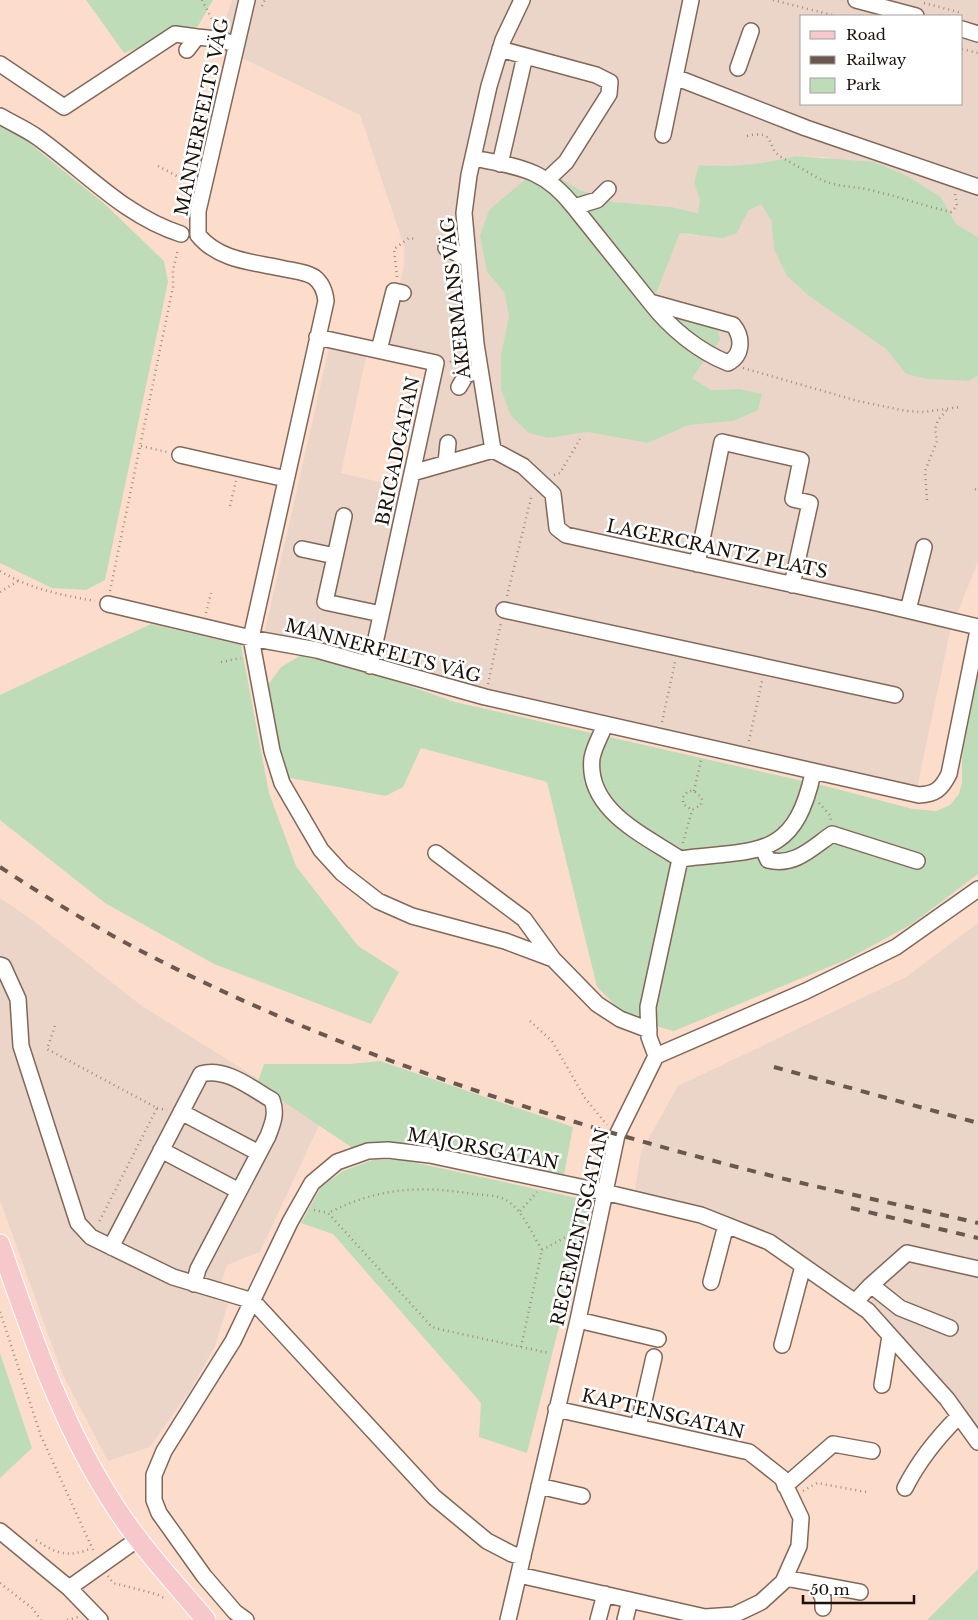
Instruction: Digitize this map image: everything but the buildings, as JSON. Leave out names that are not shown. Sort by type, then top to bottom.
[{"type":"main road","points":[[0,1244],[41,1363],[60,1407],[89,1462],[138,1539],[206,1620]]},
{"type":"street","name":"MANNERFELTS VÄG","points":[[247,0],[196,223],[198,235],[206,245],[232,258],[308,274],[315,278],[323,287],[326,301],[251,638],[318,650],[485,697],[746,758],[919,795],[933,794],[942,788],[949,774],[978,629]]},
{"type":"street","name":"ÅKERMANS VÄG","points":[[493,450],[480,370],[464,213],[473,158],[500,49],[522,0]]},
{"type":"street","points":[[663,135],[691,0]]},
{"type":"street","points":[[856,0],[918,9]]},
{"type":"street","points":[[963,29],[978,34]]},
{"type":"street","points":[[738,68],[751,31]]},
{"type":"street","points":[[0,64],[64,107],[175,34],[217,38],[236,44]]},
{"type":"street","points":[[186,50],[197,37]]},
{"type":"street","points":[[500,49],[596,75],[610,82],[609,94],[566,162],[548,179]]},
{"type":"street","points":[[500,164],[525,56]]},
{"type":"street","points":[[675,77],[806,128],[978,187]]},
{"type":"street","points":[[0,116],[36,137],[131,212],[157,226],[181,234]]},
{"type":"street","points":[[473,158],[531,171],[548,179],[563,192],[650,302],[688,340],[728,363],[733,360],[740,349],[741,340],[733,325],[650,302]]},
{"type":"street","points":[[574,207],[598,200],[608,189]]},
{"type":"street","points":[[446,248],[468,259]]},
{"type":"street","points":[[379,350],[394,291],[403,293]]},
{"type":"street","name":"BRIGADGATAN","points":[[318,337],[436,363],[370,666]]},
{"type":"street","points":[[459,387],[466,375],[480,370]]},
{"type":"street","points":[[697,564],[722,442],[801,460],[793,499],[810,503],[792,585]]},
{"type":"street","points":[[446,463],[448,443]]},
{"type":"street","points":[[412,473],[493,450]]},
{"type":"street","name":"LAGERCRANTZ PLATS","points":[[493,450],[523,466],[552,494],[556,524],[562,533],[908,610],[978,629]]},
{"type":"street","points":[[180,455],[286,479]]},
{"type":"street","points":[[344,516],[325,602],[381,614]]},
{"type":"street","points":[[908,610],[924,547]]},
{"type":"street","points":[[302,549],[335,556]]},
{"type":"street","points":[[108,604],[251,638],[272,751],[282,783],[321,850],[342,873],[378,901],[412,916],[504,941],[553,959]]},
{"type":"street","points":[[504,610],[895,695]]},
{"type":"street","points":[[605,725],[592,757],[595,790],[619,819],[681,855],[763,849],[782,839],[797,822],[808,799],[813,773]]},
{"type":"street","points":[[763,849],[768,860],[781,864],[800,857],[832,834],[917,861]]},
{"type":"street","points":[[436,853],[524,919],[553,959],[597,1004],[620,1019],[648,1030]]},
{"type":"street","points":[[681,855],[648,1007],[648,1030],[656,1056],[806,991],[896,947],[978,889]]},
{"type":"street","points":[[1,964],[18,999],[21,1046],[78,1223],[91,1236],[166,1274],[253,1301],[434,1497],[487,1541],[512,1554],[523,1557]]},
{"type":"street","name":"REGEMENTSGATAN","points":[[508,1620],[578,1320],[604,1192],[619,1131],[656,1056]]},
{"type":"street","points":[[111,1247],[201,1074],[209,1072],[224,1073],[272,1100],[275,1108],[274,1120],[259,1153],[198,1269],[194,1284]]},
{"type":"street","points":[[181,1112],[259,1153]]},
{"type":"street","points":[[161,1150],[239,1191]]},
{"type":"street","name":"MAJORSGATAN","points":[[246,1620],[235,1612],[204,1576],[164,1521],[154,1500],[152,1486],[158,1463],[164,1450],[233,1341],[290,1222],[312,1183],[337,1162],[368,1151],[388,1150],[430,1155],[604,1192],[701,1215],[769,1242],[868,1311],[947,1399],[978,1442]]},
{"type":"street","points":[[711,1282],[726,1225]]},
{"type":"street","points":[[855,1302],[907,1253],[978,1269]]},
{"type":"street","points":[[782,1345],[803,1266]]},
{"type":"street","points":[[871,1285],[900,1308],[950,1328]]},
{"type":"street","points":[[578,1320],[658,1339]]},
{"type":"street","points":[[882,1385],[890,1336]]},
{"type":"street","points":[[638,1427],[654,1357]]},
{"type":"street","name":"KAPTENSGATAN","points":[[520,1575],[630,1600],[698,1618],[745,1615],[762,1602],[785,1578],[799,1546],[801,1518],[782,1478],[749,1452],[556,1409]]},
{"type":"street","points":[[905,1488],[916,1465],[935,1440],[959,1416]]},
{"type":"street","points":[[788,1492],[833,1444],[872,1451]]},
{"type":"street","points":[[539,1486],[582,1496]]},
{"type":"street","points":[[0,1532],[69,1588],[100,1620]]},
{"type":"street","points":[[69,1588],[138,1539]]},
{"type":"street","points":[[785,1578],[860,1592]]},
{"type":"street","points":[[816,1584],[823,1598],[823,1608]]},
{"type":"street","points":[[598,1620],[605,1594]]},
{"type":"street","points":[[626,1620],[630,1600]]},
{"type":"path","points":[[202,0],[216,26],[217,38]]},
{"type":"path","points":[[261,12],[265,0]]},
{"type":"path","points":[[773,0],[832,15]]},
{"type":"path","points":[[918,9],[968,15]]},
{"type":"path","points":[[963,49],[978,54]]},
{"type":"path","points":[[747,136],[759,133],[765,135],[771,140],[779,156],[838,187],[856,187],[872,190],[951,212],[957,206],[951,178]]},
{"type":"path","points":[[158,166],[203,190]]},
{"type":"path","points":[[0,571],[43,591],[108,604],[173,287],[173,270],[181,234]]},
{"type":"path","points":[[394,262],[394,249],[409,238],[416,239]]},
{"type":"path","points":[[728,363],[858,401],[906,411],[960,407]]},
{"type":"path","points":[[927,500],[925,471],[937,441],[935,429],[938,420],[948,408]]},
{"type":"path","points":[[560,473],[580,439]]},
{"type":"path","points":[[141,446],[180,455]]},
{"type":"path","points":[[485,697],[536,479]]},
{"type":"path","points":[[230,506],[234,490]]},
{"type":"path","points":[[0,592],[18,581]]},
{"type":"path","points":[[207,610],[211,593]]},
{"type":"path","points":[[658,737],[678,648]]},
{"type":"path","points":[[221,662],[255,656]]},
{"type":"path","points":[[746,758],[764,667]]},
{"type":"path","points":[[694,790],[704,748]]},
{"type":"path","points":[[681,855],[692,810],[701,805],[702,798],[694,790]]},
{"type":"path","points":[[692,810],[683,804],[683,796],[688,791],[694,790]]},
{"type":"path","points":[[815,798],[830,815]]},
{"type":"path","points":[[530,1020],[552,1041],[585,1098],[606,1125],[619,1131]]},
{"type":"path","points":[[520,1212],[532,1199],[541,1178]]},
{"type":"path","points":[[521,1347],[542,1250],[520,1212],[503,1199],[434,1188],[377,1193],[348,1203],[328,1213],[432,1327],[521,1347],[549,1353]]},
{"type":"path","points":[[542,1250],[577,1231]]},
{"type":"path","points":[[0,1312],[41,1436],[101,1565],[113,1583],[156,1594]]},
{"type":"path","points":[[788,1492],[817,1483],[866,1492]]},
{"type":"path","points":[[33,1538],[59,1554],[71,1555],[92,1548]]},
{"type":"path","points":[[0,1583],[32,1608],[41,1620]]},
{"type":"shaded area","points":[[232,0],[978,0],[978,237],[956,224],[941,197],[825,157],[796,156],[755,166],[721,167],[699,165],[694,182],[700,201],[699,213],[672,207],[614,202],[580,190],[561,179],[487,272],[504,292],[509,316],[501,354],[549,438],[587,432],[648,443],[689,425],[733,421],[739,389],[711,390],[692,378],[720,340],[655,298],[680,233],[697,236],[762,203],[771,220],[774,249],[809,296],[886,349],[906,374],[926,379],[969,381],[978,376],[978,561],[950,632],[917,788],[263,639],[329,348],[366,357],[341,473],[402,487],[440,360],[384,348],[404,266],[404,246],[360,115],[217,46]]},
{"type":"shaded area","points":[[0,898],[27,916],[142,1006],[322,1119],[260,1252],[227,1265],[216,1300],[228,1304],[215,1346],[191,1389],[150,1447],[108,1461],[62,1373],[0,1200]]},
{"type":"shaded area","points":[[978,923],[978,1426],[957,1405],[882,1313],[772,1237],[732,1219],[634,1195],[641,1152],[678,1086],[906,977]]},
{"type":"green space","points":[[86,0],[213,0],[198,26],[124,53]]},
{"type":"green space","points":[[0,125],[23,138],[107,206],[164,261],[168,282],[105,580],[86,590],[52,588],[0,563]]},
{"type":"green space","points":[[796,156],[874,162],[907,176],[941,197],[956,224],[978,237],[978,376],[969,381],[926,379],[906,374],[886,349],[809,296],[787,276],[774,249],[771,220],[761,204],[748,211],[737,233],[723,238],[680,233],[655,297],[717,326],[720,340],[692,378],[711,390],[739,389],[762,394],[758,410],[733,421],[689,425],[648,443],[587,432],[549,438],[529,433],[511,416],[501,389],[501,354],[509,316],[504,292],[487,272],[480,236],[489,210],[527,178],[562,179],[580,190],[614,202],[672,207],[698,213],[700,201],[694,182],[699,165],[748,165]]},
{"type":"green space","points":[[151,624],[241,645],[269,793],[296,866],[358,946],[399,972],[371,1024],[214,964],[105,903],[0,820],[0,695]]},
{"type":"green space","points":[[303,654],[341,662],[455,702],[829,787],[913,809],[936,811],[950,805],[959,794],[962,782],[962,757],[968,716],[978,672],[978,874],[912,924],[848,959],[674,1031],[637,1021],[620,1010],[597,987],[547,782],[421,748],[403,787],[386,796],[285,777],[268,685],[281,667]]},
{"type":"green space","points":[[380,1061],[573,1127],[563,1180],[463,1153],[357,1151],[257,1084],[264,1064],[350,1064]]},
{"type":"green space","points":[[373,1160],[403,1160],[591,1201],[527,1453],[479,1437],[481,1403],[333,1234],[301,1223],[321,1187],[343,1171]]},
{"type":"green space","points":[[0,1353],[32,1448],[0,1478]]},
{"type":"green space","points":[[978,1569],[978,1620],[927,1620]]},
{"type":"railway","points":[[0,867],[94,925],[198,980],[272,1013],[425,1073],[580,1124],[659,1146],[797,1182],[978,1223]]},
{"type":"railway","points":[[774,1067],[978,1123]]},
{"type":"railway","points":[[851,1208],[978,1238]]}]
